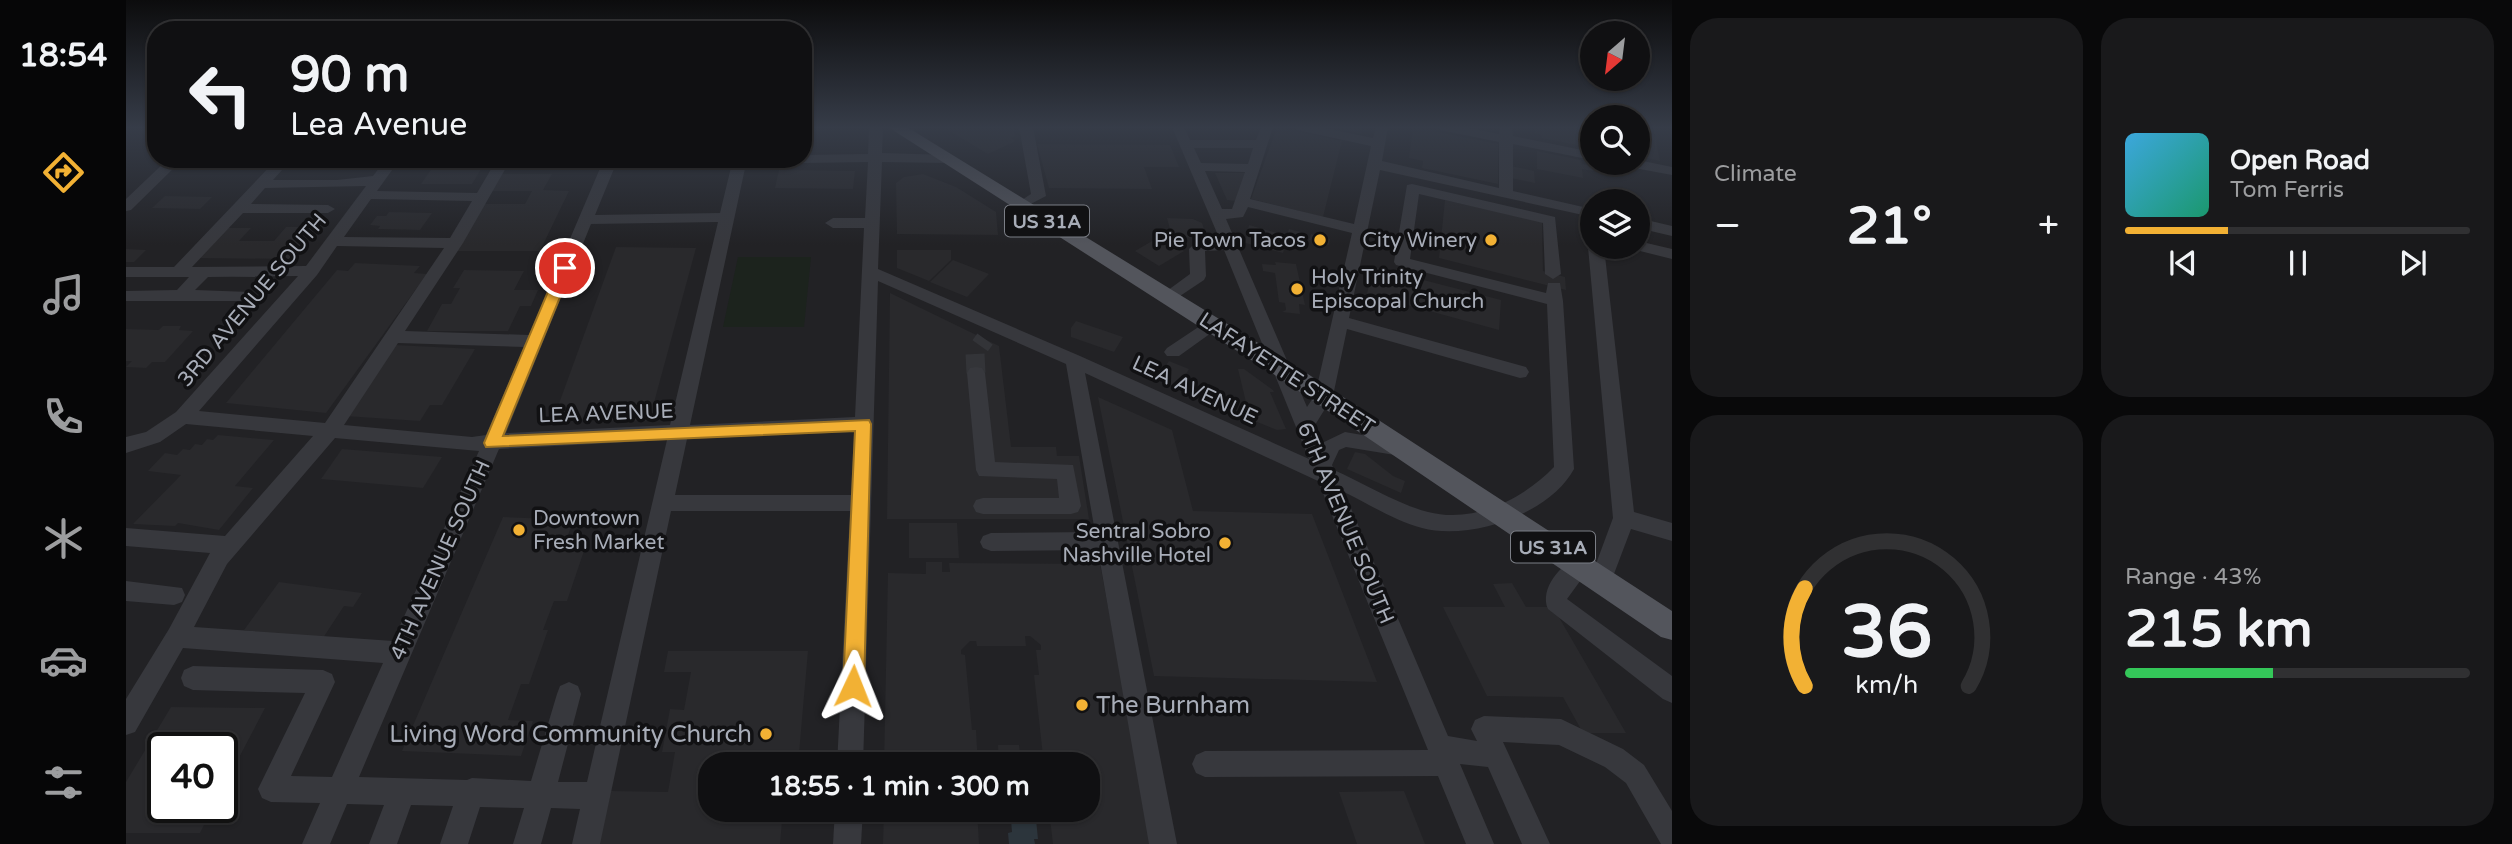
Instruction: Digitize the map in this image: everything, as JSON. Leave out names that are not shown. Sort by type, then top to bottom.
[{"type":"main road","name":"LAFAYETTE STREET","points":[[960,166],[1280,367],[1672,627]]},
{"type":"street","points":[[850,752],[875,166]]},
{"type":"street","points":[[1021,205],[1039,195],[1034,166]]},
{"type":"street","points":[[1305,425],[1324,396],[1373,166]]},
{"type":"street","points":[[1385,166],[1580,210]]},
{"type":"street","points":[[1506,166],[1506,194]]},
{"type":"street","points":[[1196,167],[1254,168],[1238,214],[1216,214]]},
{"type":"street","name":"6TH AVENUE SOUTH","points":[[1196,167],[1480,844]]},
{"type":"street","points":[[1650,167],[1672,171]]},
{"type":"street","points":[[127,205],[166,168]]},
{"type":"street","points":[[180,271],[276,168]]},
{"type":"street","name":"3RD AVENUE SOUTH","points":[[126,445],[153,437],[183,417],[310,271],[370,185],[385,168]]},
{"type":"street","points":[[126,723],[177,638],[219,556],[329,432],[455,243],[499,168]]},
{"type":"street","name":"4TH AVENUE SOUTH","points":[[316,844],[492,443],[607,168]]},
{"type":"street","points":[[586,844],[738,168]]},
{"type":"street","points":[[265,179],[370,185],[482,197]]},
{"type":"street","points":[[1504,514],[1551,484],[1564,469],[1554,287],[1550,220],[1412,188],[1402,261],[1554,287]]},
{"type":"street","points":[[1242,201],[1360,230]]},
{"type":"street","points":[[238,208],[328,209]]},
{"type":"street","points":[[585,220],[727,217]]},
{"type":"street","points":[[834,217],[873,217]]},
{"type":"street","points":[[1650,226],[1672,231]]},
{"type":"street","points":[[333,241],[455,243]]},
{"type":"street","points":[[1168,296],[1198,276],[1197,249],[1207,245],[1230,244]]},
{"type":"street","points":[[1650,249],[1672,254]]},
{"type":"street","points":[[1596,259],[1624,518],[1591,573],[1556,593],[1556,602],[1566,614],[1671,690]]},
{"type":"street","points":[[181,295],[204,271]]},
{"type":"street","points":[[126,272],[310,271]]},
{"type":"street","name":"LEA AVENUE","points":[[871,272],[990,332],[1074,360],[1324,469],[1424,520],[1442,524],[1504,514]]},
{"type":"street","points":[[126,296],[244,296]]},
{"type":"street","points":[[1340,321],[1520,372]]},
{"type":"street","points":[[1173,352],[1212,324]]},
{"type":"street","points":[[393,337],[535,341]]},
{"type":"street","points":[[1074,360],[1163,844]]},
{"type":"street","points":[[976,373],[986,470],[1066,471],[1071,506],[984,506]]},
{"type":"street","name":"LEA AVENUE","points":[[183,417],[472,444],[863,424]]},
{"type":"street","points":[[1324,469],[1331,445],[1345,439],[1405,449]]},
{"type":"street","points":[[663,503],[860,503]]},
{"type":"street","points":[[1624,518],[1672,533]]},
{"type":"street","points":[[126,537],[229,545]]},
{"type":"street","points":[[991,542],[1106,541]]},
{"type":"street","points":[[126,591],[174,595]]},
{"type":"street","points":[[177,638],[400,653]]},
{"type":"street","points":[[193,678],[323,682],[271,789],[472,791],[597,796]]},
{"type":"street","points":[[527,844],[569,694]]},
{"type":"street","points":[[1536,844],[1484,729],[1561,732],[1625,765],[1635,774],[1672,837]]},
{"type":"street","points":[[1205,764],[1494,754]]},
{"type":"street","points":[[383,844],[403,791]]},
{"type":"street","points":[[454,844],[472,791]]},
{"type":"street","points":[[847,844],[848,822]]},
{"type":"shaded area","points":[[126,166],[1580,166],[1580,175],[1650,175],[1650,166],[1672,166],[1672,844],[126,844]]},
{"type":"shaded area","points":[[738,257],[811,257],[804,327],[723,327]]},
{"type":"shaded area","points":[[1011,822],[1036,822],[1038,839],[1034,839],[1035,844],[1009,844],[1008,833],[1012,832]]},
{"type":"building","points":[[1043,166],[1179,167],[1144,167],[1152,189],[1049,188]]},
{"type":"building","points":[[1263,166],[1336,166],[1323,217],[1251,199]]},
{"type":"building","points":[[1498,166],[1498,184],[1422,168]]},
{"type":"building","points":[[1513,166],[1534,171],[1535,183],[1511,178]]},
{"type":"building","points":[[1537,166],[1580,166],[1580,175],[1583,178],[1537,169]]},
{"type":"building","points":[[432,168],[482,168],[472,184],[421,184]]},
{"type":"building","points":[[779,170],[855,171],[853,189],[775,188]]},
{"type":"building","points":[[1215,173],[1247,173],[1236,201],[1227,200]]},
{"type":"building","points":[[499,174],[552,174],[543,190],[569,191],[540,251],[456,251],[483,204],[525,204],[532,191],[489,191]]},
{"type":"building","points":[[923,174],[956,187],[996,212],[998,235],[897,234],[896,183],[904,177]]},
{"type":"building","points":[[165,196],[212,197],[200,209],[152,208]]},
{"type":"building","name":"City Winery","points":[[1445,200],[1542,222],[1543,271],[1565,277],[1566,290],[1439,258]]},
{"type":"building","points":[[389,212],[432,213],[420,230],[378,229],[380,226],[370,225],[377,216],[386,216]]},
{"type":"building","points":[[1167,218],[1193,219],[1202,223],[1207,238],[1172,237]]},
{"type":"building","points":[[1249,225],[1288,236],[1283,253],[1245,243]]},
{"type":"building","points":[[286,227],[317,227],[292,259],[194,258],[222,228],[251,228],[239,241],[274,241]]},
{"type":"building","points":[[1289,229],[1305,233],[1303,239],[1287,235]]},
{"type":"building","name":"Pie Town Tacos","points":[[1311,234],[1330,239],[1329,245],[1309,240]]},
{"type":"building","points":[[1159,237],[1184,251],[1159,266],[1135,251]]},
{"type":"building","points":[[616,247],[696,248],[649,421],[553,420]]},
{"type":"building","points":[[126,249],[146,250],[134,262],[126,262]]},
{"type":"building","points":[[897,250],[951,250],[951,260],[929,281],[897,268]]},
{"type":"building","points":[[953,260],[989,274],[967,297],[930,282]]},
{"type":"building","points":[[1275,262],[1296,264],[1305,305],[1299,304],[1300,314],[1282,312],[1286,310],[1285,303],[1279,302],[1275,273],[1263,271],[1262,264],[1276,265]]},
{"type":"building","points":[[355,263],[420,266],[414,273],[427,274],[326,413],[226,403],[337,270],[348,271]]},
{"type":"building","points":[[1373,267],[1501,300],[1499,330],[1367,294]]},
{"type":"building","points":[[464,270],[524,271],[514,290],[538,290],[531,306],[520,306],[508,331],[427,331],[442,304],[451,304],[460,288],[453,288]]},
{"type":"building","points":[[890,293],[999,346],[1011,447],[1056,447],[1057,456],[1079,456],[1089,519],[887,519]]},
{"type":"building","points":[[1076,321],[1123,337],[1114,352],[1071,337],[1071,328]]},
{"type":"building","points":[[163,326],[181,326],[179,330],[193,331],[165,362],[152,362],[146,368],[126,367],[132,361],[126,361],[126,329],[159,330]]},
{"type":"building","points":[[395,345],[475,349],[442,405],[430,405],[420,421],[345,416]]},
{"type":"building","points":[[1169,361],[1189,369],[1177,388],[1156,379]]},
{"type":"building","points":[[1238,369],[1244,369],[1273,390],[1274,392],[1270,392],[1286,429],[1277,430],[1250,419]]},
{"type":"building","name":"Sentral Sobro Nashville Hotel","points":[[1098,397],[1172,430],[1193,511],[1312,514],[1377,682],[1154,676]]},
{"type":"building","points":[[218,435],[274,440],[235,486],[253,488],[219,530],[178,523],[175,526],[133,524],[181,475],[148,471],[165,453],[177,455],[183,449],[190,450],[195,444],[202,445],[207,439],[213,440]]},
{"type":"building","points":[[342,449],[442,457],[423,488],[321,479]]},
{"type":"building","points":[[1355,452],[1365,454],[1393,476],[1405,481],[1401,493],[1347,469]]},
{"type":"building","points":[[503,517],[574,520],[563,547],[585,548],[567,601],[554,601],[543,630],[548,630],[529,684],[521,684],[508,720],[533,721],[521,756],[402,751]]},
{"type":"building","points":[[909,523],[957,523],[959,558],[909,558]]},
{"type":"building","name":"The Burnham","points":[[926,562],[942,562],[942,572],[950,572],[949,563],[1100,564],[1152,844],[1053,844],[1050,822],[1100,822],[1100,752],[1043,752],[1034,675],[1039,675],[1036,650],[1041,650],[1041,645],[1030,636],[1025,636],[1026,646],[977,646],[976,641],[970,641],[961,650],[961,654],[965,655],[972,730],[976,730],[977,752],[884,752],[888,573],[926,574]]},
{"type":"building","points":[[279,582],[362,593],[353,607],[344,606],[321,641],[244,630]]},
{"type":"building","points":[[1512,583],[1526,607],[1553,607],[1626,733],[1583,733],[1563,697],[1487,696],[1443,607],[1505,607],[1493,584]]},
{"type":"building","points":[[668,651],[808,651],[799,752],[698,752],[698,822],[782,822],[780,844],[599,844],[611,791],[668,792],[675,752],[662,752],[670,709],[684,710],[691,672],[664,672]]},
{"type":"building","points":[[171,707],[265,708],[238,759],[238,732],[156,732]]},
{"type":"building","points":[[998,745],[1019,745],[1020,752],[998,752]]},
{"type":"building","points":[[147,747],[147,823],[205,823],[200,833],[126,833],[126,782]]},
{"type":"building","points":[[1404,791],[1425,844],[1357,844],[1339,792]]},
{"type":"building","points":[[884,822],[978,822],[979,844],[883,844]]},
{"type":"tunnel","points":[[976,373],[975,353],[985,339]]},
{"type":"place","name":"Pie Town Tacos","points":[[1320,240]]},
{"type":"place","name":"City Winery","points":[[1491,240]]},
{"type":"place","name":"Holy Trinity Episcopal Church","points":[[1297,289]]},
{"type":"place","name":"Downtown Fresh Market","points":[[519,530]]},
{"type":"place","name":"Sentral Sobro Nashville Hotel","points":[[1225,543]]},
{"type":"place","name":"The Burnham","points":[[1082,705]]},
{"type":"place","name":"Living Word Community Church","points":[[766,734]]},
{"type":"route","points":[[565,268],[492,443],[863,424],[853,686]]}]
